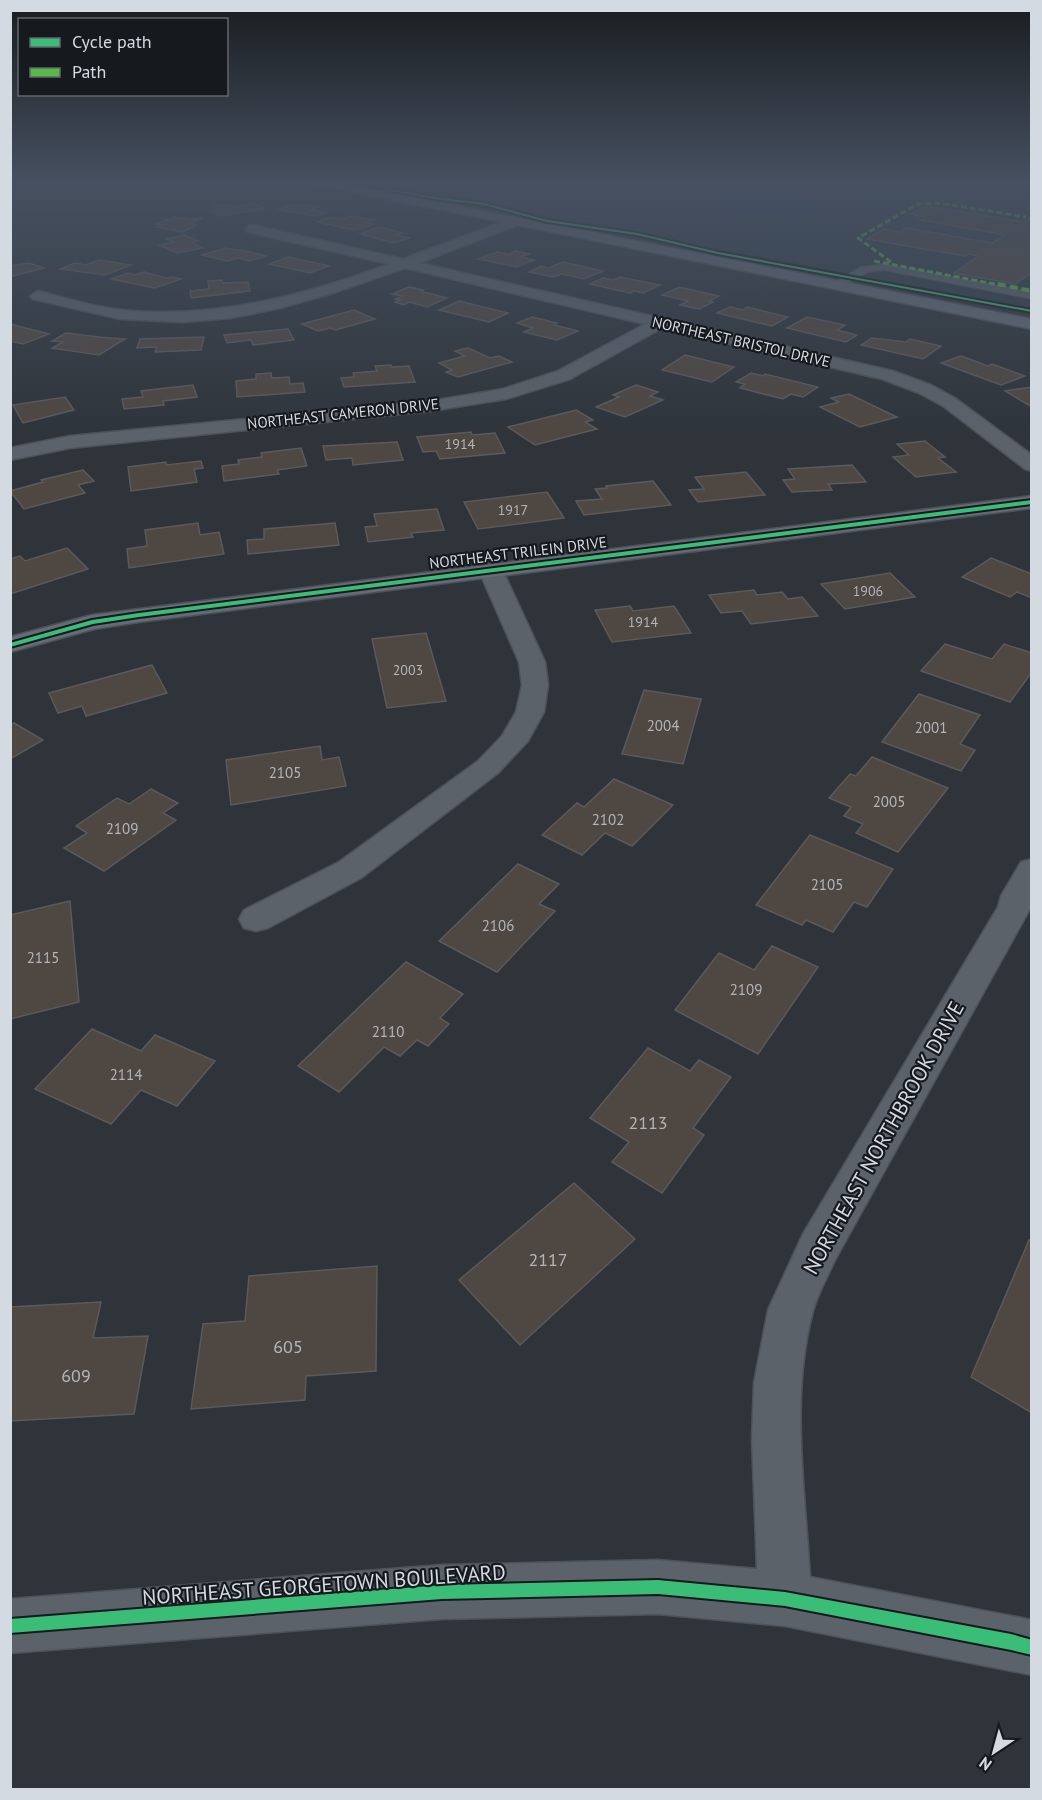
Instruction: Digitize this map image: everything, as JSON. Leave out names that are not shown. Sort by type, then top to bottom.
[{"type":"main road","points":[[740,266],[1032,324]]},
{"type":"main road","name":"NORTHEAST TRILEIN DRIVE","points":[[10,645],[92,622],[128,616],[1032,502]]},
{"type":"street","points":[[38,296],[97,312],[134,316],[191,316],[259,309],[290,303],[393,266]]},
{"type":"street","name":"NORTHEAST BRISTOL DRIVE","points":[[414,266],[887,375],[925,389],[949,402],[1032,465]]},
{"type":"street","name":"NORTHEAST CAMERON DRIVE","points":[[10,454],[102,438],[431,406],[506,394],[564,375],[660,323]]},
{"type":"street","points":[[256,919],[350,870],[488,768],[514,741],[530,712],[535,686],[532,662],[491,571]]},
{"type":"street","name":"NORTHEAST NORTHBROOK DRIVE","points":[[785,1599],[777,1438],[778,1383],[791,1310],[818,1248],[1014,907],[1017,896],[1032,870]]},
{"type":"street","name":"NORTHEAST GEORGETOWN BOULEVARD","points":[[10,1626],[442,1592],[658,1587],[785,1599],[1032,1648]]},
{"type":"lane","points":[[835,285],[865,269],[884,267],[1032,296]]},
{"type":"shaded area","points":[[809,266],[1031,266],[1031,309]]},
{"type":"building","points":[[10,266],[44,268],[10,277]]},
{"type":"building","points":[[68,266],[128,266],[105,275],[60,269]]},
{"type":"building","points":[[278,266],[329,266],[310,273]]},
{"type":"building","points":[[541,266],[548,268],[581,266],[603,271],[584,279],[562,274],[553,277],[529,272]]},
{"type":"building","points":[[964,266],[1032,266],[1032,272],[1015,284],[954,273]]},
{"type":"building","points":[[144,272],[181,279],[155,288],[111,279],[128,273],[135,275]]},
{"type":"building","points":[[620,277],[660,285],[643,293],[634,291],[630,293],[590,284],[603,278],[613,280]]},
{"type":"building","points":[[222,280],[223,283],[248,282],[250,291],[191,298],[190,291],[209,289],[208,281]]},
{"type":"building","points":[[409,287],[447,298],[427,307],[409,302],[404,305],[395,302],[400,300],[395,299],[402,296],[392,294]]},
{"type":"building","points":[[679,287],[719,296],[699,309],[680,305],[688,301],[662,295]]},
{"type":"building","points":[[459,301],[508,313],[489,322],[439,310]]},
{"type":"building","points":[[730,307],[743,310],[747,307],[788,317],[772,326],[717,313]]},
{"type":"building","points":[[354,310],[375,319],[335,330],[330,328],[318,331],[302,324]]},
{"type":"building","points":[[532,317],[578,331],[557,340],[524,332],[533,328],[517,323]]},
{"type":"building","points":[[807,317],[845,325],[837,330],[857,335],[846,342],[787,328]]},
{"type":"building","points":[[10,324],[49,334],[23,344],[10,341]]},
{"type":"building","points":[[288,329],[294,340],[253,345],[251,340],[227,343],[224,335]]},
{"type":"building","points":[[66,333],[125,339],[99,355],[52,348],[63,342],[52,341]]},
{"type":"building","points":[[204,337],[201,350],[155,352],[157,347],[137,348],[140,339]]},
{"type":"building","points":[[872,338],[906,342],[910,339],[941,346],[923,359],[861,345]]},
{"type":"building","points":[[468,348],[490,358],[499,356],[512,362],[458,377],[446,372],[452,370],[439,363],[465,356],[455,351]]},
{"type":"building","points":[[685,355],[734,367],[712,382],[662,370]]},
{"type":"building","points":[[961,356],[1025,376],[1001,385],[941,363]]},
{"type":"building","points":[[391,365],[392,367],[409,366],[415,382],[344,387],[341,378],[354,377],[353,373],[377,371],[375,366]]},
{"type":"building","points":[[271,373],[272,378],[289,377],[290,384],[303,383],[305,392],[237,397],[236,381],[256,379],[256,374]]},
{"type":"building","points":[[751,373],[763,376],[765,374],[818,387],[803,397],[791,394],[783,399],[740,388],[745,384],[736,382]]},
{"type":"building","points":[[193,385],[197,397],[163,401],[164,405],[124,409],[122,399],[143,397],[141,391]]},
{"type":"building","points":[[636,385],[658,392],[650,396],[663,400],[625,417],[596,407],[619,397],[613,395]]},
{"type":"building","points":[[1032,387],[1032,407],[1005,391]]},
{"type":"building","points":[[849,394],[897,417],[860,427],[820,407],[839,402],[831,398]]},
{"type":"building","points":[[65,397],[74,410],[23,423],[13,405]]},
{"type":"building","points":[[576,410],[593,420],[585,422],[597,429],[535,445],[508,427]]},
{"type":"building","points":[[471,432],[472,435],[495,433],[505,453],[440,459],[436,451],[423,452],[417,437]]},
{"type":"building","points":[[925,441],[945,457],[938,458],[956,472],[916,477],[893,457],[909,455],[897,444]]},
{"type":"building","points":[[397,442],[403,460],[353,465],[352,458],[326,460],[323,446]]},
{"type":"building","points":[[301,448],[307,466],[277,470],[279,474],[224,481],[222,466],[239,464],[238,460],[262,457],[261,453]]},
{"type":"building","points":[[201,461],[203,468],[194,469],[197,482],[131,491],[128,467],[166,462],[166,465]]},
{"type":"building","points":[[852,465],[866,482],[828,484],[832,490],[792,492],[783,480],[795,479],[788,469]]},
{"type":"building","points":[[83,470],[94,481],[78,485],[85,493],[24,509],[10,491],[43,482],[41,480]]},
{"type":"building","points":[[746,472],[765,495],[698,502],[689,490],[704,489],[695,477]]},
{"type":"building","points":[[653,481],[671,505],[584,515],[576,501],[602,499],[595,489],[607,488],[606,486]]},
{"type":"building","points":[[547,492],[564,518],[478,529],[464,502]]},
{"type":"building","points":[[437,509],[444,530],[411,533],[413,537],[368,542],[365,527],[377,526],[374,514]]},
{"type":"building","points":[[198,523],[200,535],[219,532],[224,554],[129,568],[127,549],[147,546],[145,530]]},
{"type":"building","points":[[335,523],[339,545],[248,554],[247,540],[264,539],[264,529]]},
{"type":"building","points":[[67,548],[88,569],[10,594],[10,559],[20,556],[25,561]]},
{"type":"building","points":[[991,558],[1032,574],[1032,598],[1017,592],[1010,597],[962,577]]},
{"type":"building","points":[[890,573],[915,597],[845,609],[821,584]]},
{"type":"building","points":[[754,590],[757,595],[782,592],[788,599],[802,597],[818,616],[751,624],[742,611],[721,613],[709,595]]},
{"type":"building","points":[[630,606],[633,611],[674,606],[691,633],[612,642],[595,610]]},
{"type":"building","points":[[426,633],[446,701],[387,708],[372,639]]},
{"type":"building","points":[[945,644],[992,659],[1004,644],[1032,653],[1032,672],[1010,702],[921,671]]},
{"type":"building","points":[[152,665],[167,693],[86,716],[82,706],[58,713],[49,693]]},
{"type":"building","points":[[644,690],[701,699],[683,764],[622,754]]},
{"type":"building","points":[[919,694],[980,715],[960,744],[975,750],[961,771],[882,742]]},
{"type":"building","points":[[14,723],[43,740],[10,759],[10,726]]},
{"type":"building","points":[[320,746],[322,760],[339,757],[346,786],[231,805],[226,760]]},
{"type":"building","points":[[872,757],[948,788],[898,852],[856,833],[863,824],[844,816],[851,807],[829,798],[850,774],[856,776]]},
{"type":"building","points":[[614,779],[673,805],[632,846],[605,833],[582,855],[542,835],[577,803],[584,807]]},
{"type":"building","points":[[151,789],[178,803],[163,813],[176,820],[104,871],[64,848],[87,833],[76,826],[117,798],[129,804]]},
{"type":"building","points":[[810,835],[893,869],[867,907],[854,902],[833,932],[806,920],[802,925],[756,905]]},
{"type":"building","points":[[518,864],[559,884],[539,904],[555,911],[497,972],[439,941]]},
{"type":"building","points":[[70,901],[79,1002],[10,1019],[10,915]]},
{"type":"building","points":[[772,946],[818,967],[758,1054],[675,1010],[719,953],[754,970]]},
{"type":"building","points":[[406,962],[463,994],[440,1018],[449,1024],[428,1046],[417,1040],[400,1056],[384,1047],[339,1092],[298,1066]]},
{"type":"building","points":[[92,1029],[141,1051],[155,1035],[215,1061],[177,1106],[141,1090],[111,1124],[35,1089]]},
{"type":"building","points":[[648,1048],[690,1071],[699,1060],[731,1077],[693,1128],[704,1135],[662,1193],[612,1162],[629,1142],[590,1118]]},
{"type":"building","points":[[574,1183],[635,1239],[520,1345],[459,1280]]},
{"type":"building","points":[[1029,1240],[1032,1241],[1032,1413],[971,1377]]},
{"type":"building","points":[[377,1266],[376,1371],[306,1376],[305,1400],[191,1409],[203,1324],[245,1321],[249,1276]]},
{"type":"building","points":[[101,1302],[93,1338],[148,1336],[134,1414],[10,1421],[10,1307]]},
{"type":"marked path","points":[[909,266],[1032,291]]},
{"type":"cycle path","points":[[788,266],[1032,311]]},
{"type":"cycle path","points":[[10,645],[92,622],[139,615],[1032,502]]},
{"type":"cycle path","points":[[10,1626],[442,1592],[658,1587],[785,1599],[1032,1648]]}]
